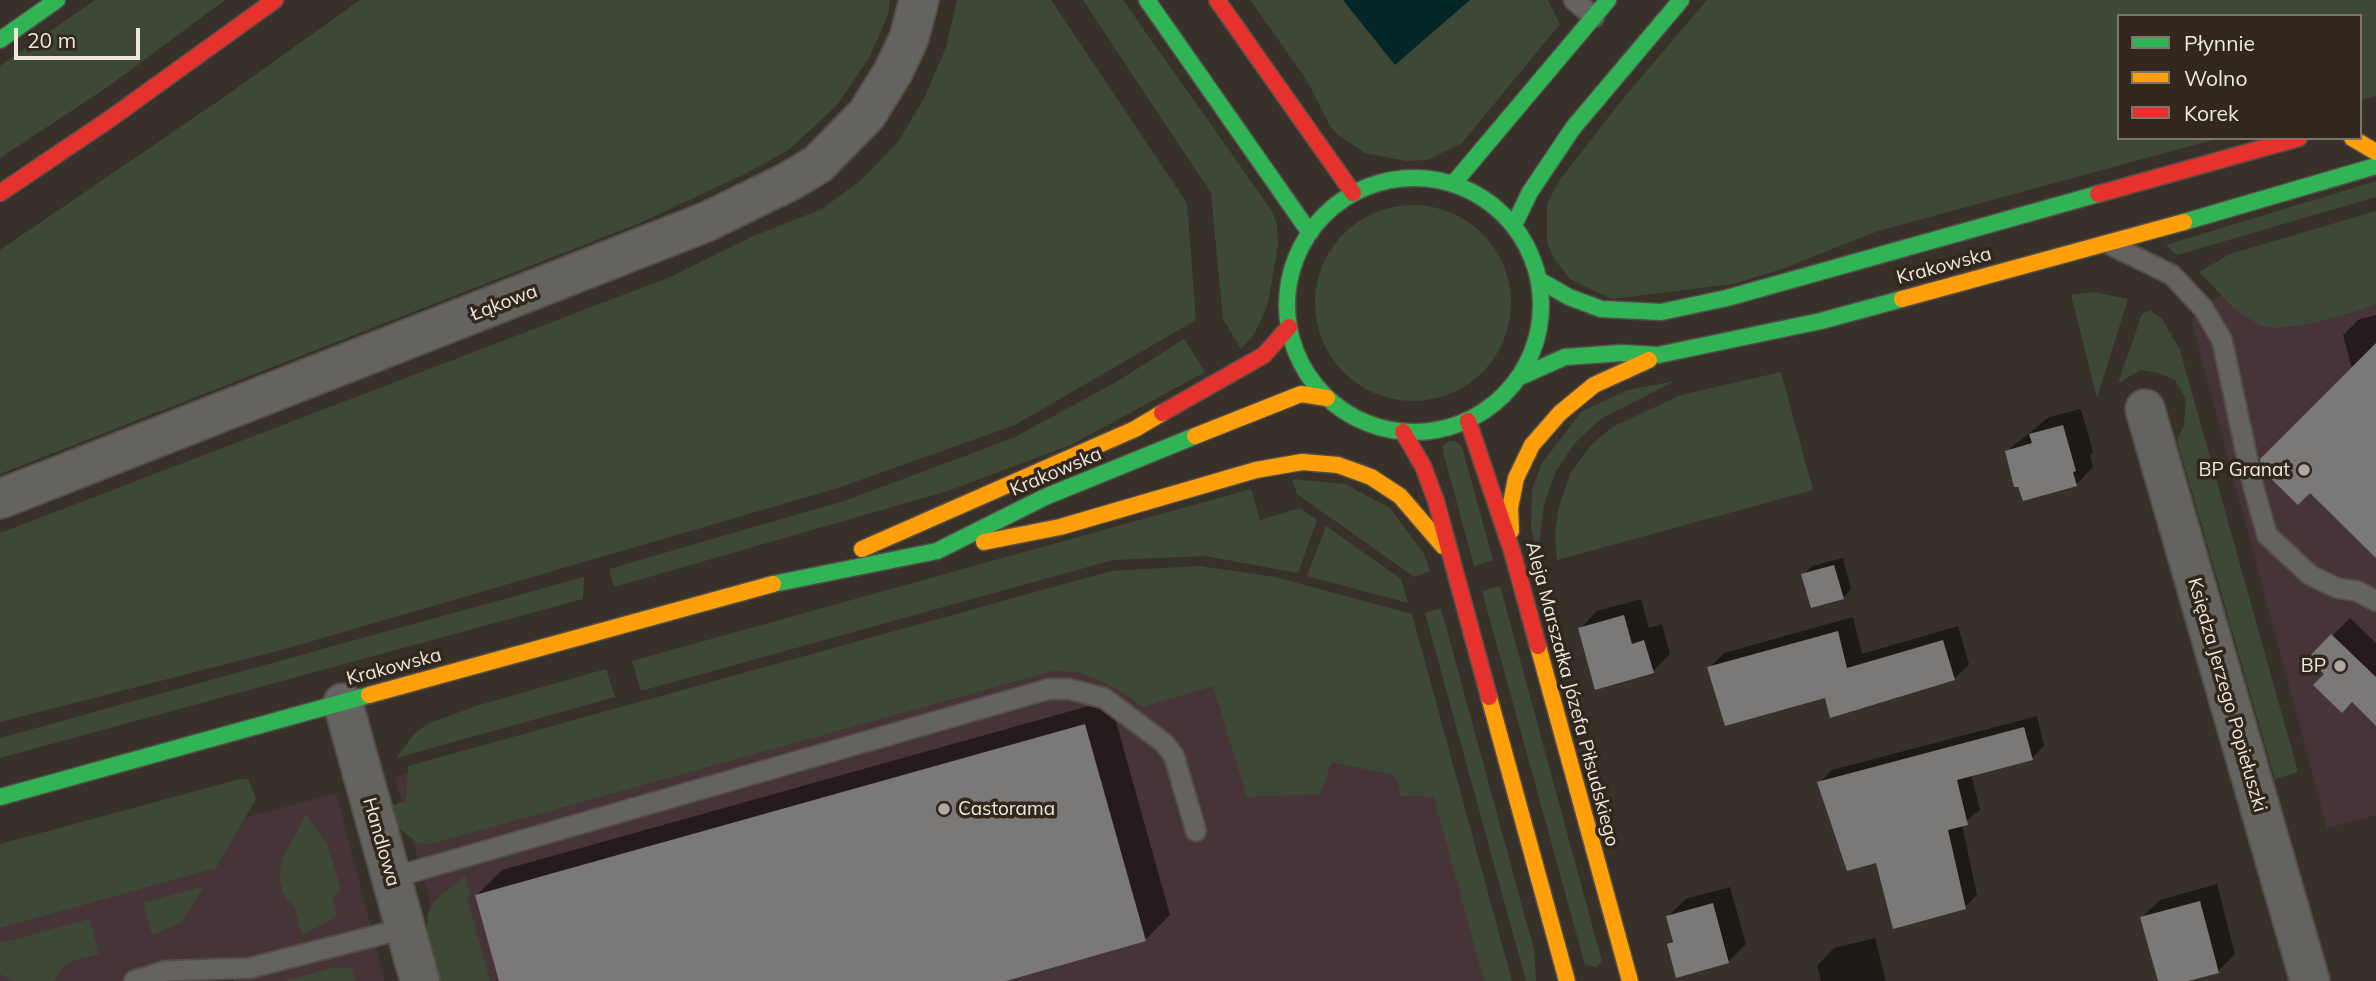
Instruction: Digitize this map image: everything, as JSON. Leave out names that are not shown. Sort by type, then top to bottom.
[{"type":"main road","points":[[0,40],[57,0]]},
{"type":"main road","points":[[0,193],[107,121],[275,0]]},
{"type":"main road","points":[[1147,0],[1310,233]]},
{"type":"main road","points":[[1217,0],[1353,193]]},
{"type":"main road","points":[[1453,184],[1608,0]]},
{"type":"main road","points":[[1514,225],[1530,192],[1566,138],[1681,0]]},
{"type":"main road","name":"Krakowska","points":[[1539,279],[1569,298],[1601,309],[1661,312],[1727,298],[2292,140]]},
{"type":"main road","points":[[2355,140],[2376,152]]},
{"type":"main road","name":"Krakowska","points":[[1520,377],[1565,357],[1621,353],[1658,355],[1821,321],[2109,244],[2376,166]]},
{"type":"main road","points":[[1420,178],[1453,184],[1496,208],[1514,225],[1529,251],[1539,279],[1539,330],[1532,354],[1520,377],[1497,402],[1468,421],[1437,430],[1404,432],[1376,427],[1349,415],[1327,398],[1309,377],[1296,354],[1289,327],[1287,294],[1295,262],[1310,233],[1329,211],[1353,193],[1386,181],[1420,178]]},
{"type":"main road","name":"Krakowska","points":[[798,577],[1135,429],[1264,355],[1289,327]]},
{"type":"main road","points":[[1511,551],[1510,508],[1516,478],[1532,445],[1560,413],[1594,385],[1658,355]]},
{"type":"main road","name":"Krakowska","points":[[0,797],[798,577],[937,551],[1045,497],[1261,409],[1301,394],[1327,398]]},
{"type":"main road","name":"Aleja Marszałka Józefa Piłsudskiego","points":[[1468,421],[1511,551],[1630,981]]},
{"type":"main road","points":[[1404,432],[1423,466],[1449,553],[1567,981]]},
{"type":"main road","points":[[937,551],[1060,527],[1256,470],[1302,462],[1338,466],[1371,477],[1400,496],[1449,553]]},
{"type":"street","name":"Łąkowa","points":[[0,499],[706,222],[790,181],[818,164],[867,114],[893,72],[909,38],[919,0]]},
{"type":"street","name":"Księdza Jerzego Popiełuszki","points":[[2145,409],[2310,981]]},
{"type":"street","name":"Handlowa","points":[[343,703],[420,981]]},
{"type":"lane","points":[[1574,0],[1594,16]]},
{"type":"lane","points":[[2109,244],[2172,275],[2203,308],[2222,340],[2253,485],[2267,535],[2311,575],[2337,588],[2357,591],[2376,601]]},
{"type":"lane","points":[[391,878],[1049,689],[1069,689],[1104,698],[1164,743],[1174,755],[1196,831]]},
{"type":"lane","points":[[134,981],[165,971],[252,975],[405,928]]},
{"type":"shaded area","name":"BP Granat","points":[[2376,257],[2376,815],[2327,828],[2191,319],[2222,294]]},
{"type":"shaded area","points":[[1091,604],[1392,623],[1485,981],[453,981],[395,777]]},
{"type":"shaded area","points":[[336,793],[385,981],[0,981],[0,885]]},
{"type":"green space","points":[[95,0],[225,0],[109,86],[0,158],[0,66]]},
{"type":"green space","points":[[360,0],[890,0],[888,15],[869,58],[837,105],[790,149],[747,173],[640,223],[0,474],[0,250],[227,95]]},
{"type":"green space","points":[[957,0],[1051,0],[1187,203],[1196,320],[1015,425],[838,488],[285,649],[0,722],[0,533],[670,277],[751,237],[822,209],[860,181],[898,142],[924,98],[946,48]]},
{"type":"green space","points":[[1083,0],[1123,0],[1272,211],[1277,225],[1278,245],[1268,304],[1255,333],[1241,349],[1223,319],[1211,193]]},
{"type":"green space","points":[[1250,0],[1548,0],[1560,24],[1462,143],[1427,160],[1406,161],[1365,153],[1338,135],[1330,126],[1306,79]]},
{"type":"green space","points":[[1707,0],[2376,0],[2376,96],[2362,100],[2362,14],[2117,14],[2117,140],[2213,140],[1878,231],[1782,269],[1734,284],[1612,299],[1571,280],[1555,260],[1547,243],[1547,204],[1559,181],[1621,101]]},
{"type":"green space","points":[[2376,181],[2376,197],[2177,255],[2166,245]]},
{"type":"green space","points":[[1413,205],[1450,213],[1482,234],[1503,266],[1511,303],[1503,340],[1482,372],[1450,393],[1413,401],[1376,393],[1344,372],[1323,340],[1315,303],[1323,266],[1344,234],[1376,213]]},
{"type":"green space","points":[[2376,211],[2376,304],[2361,310],[2309,324],[2278,328],[2261,326],[2236,310],[2199,272],[2230,254]]},
{"type":"green space","points":[[2092,292],[2128,299],[2097,398],[2071,295]]},
{"type":"green space","points":[[2150,310],[2162,319],[2180,350],[2298,772],[2275,779],[2177,440],[2184,425],[2186,399],[2175,380],[2158,373],[2141,370],[2118,383],[2142,314]]},
{"type":"green space","points":[[1184,339],[1205,372],[1073,444],[948,491],[614,587],[609,569],[847,500],[1013,438],[1116,382]]},
{"type":"green space","points":[[1781,372],[1813,490],[1557,560],[1555,534],[1559,507],[1570,474],[1590,446],[1612,427],[1681,395]]},
{"type":"green space","points":[[1675,381],[1602,418],[1575,443],[1556,471],[1544,504],[1539,546],[1535,546],[1531,528],[1532,489],[1542,463],[1582,411],[1628,390]]},
{"type":"green space","points":[[1449,441],[1455,441],[1462,447],[1493,560],[1474,566],[1443,452],[1443,446]]},
{"type":"green space","points":[[1292,479],[1345,484],[1390,508],[1424,554],[1430,571],[1414,577],[1297,494]]},
{"type":"green space","points":[[1251,489],[1260,520],[1300,508],[1317,520],[1298,573],[1205,556],[1113,560],[641,691],[632,661]]},
{"type":"green space","points":[[1326,526],[1401,579],[1408,603],[1307,576]]},
{"type":"green space","points":[[1200,566],[1275,577],[1412,614],[1512,981],[1484,981],[1434,797],[1400,796],[1399,784],[1393,775],[1332,762],[1320,794],[1247,797],[1213,686],[1143,707],[1096,679],[1078,672],[1053,671],[427,845],[416,842],[396,825],[392,806],[406,801],[408,766],[1111,571]]},
{"type":"green space","points":[[584,577],[583,599],[0,758],[0,738]]},
{"type":"green space","points":[[1500,586],[1602,960],[1597,967],[1585,965],[1482,591]]},
{"type":"green space","points":[[1441,608],[1534,950],[1536,981],[1526,981],[1425,613]]},
{"type":"green space","points":[[606,669],[615,697],[396,758],[414,734],[427,724],[476,706]]},
{"type":"green space","points":[[248,779],[256,799],[216,868],[0,928],[0,844]]},
{"type":"green space","points":[[306,815],[327,844],[341,889],[332,898],[337,917],[302,935],[294,906],[285,897],[279,880],[282,859]]},
{"type":"green space","points":[[465,876],[471,896],[467,898],[490,981],[441,981],[427,930],[428,913],[434,901]]},
{"type":"green space","points":[[204,886],[182,922],[152,935],[143,903]]},
{"type":"green space","points":[[90,919],[99,954],[73,961],[63,968],[54,981],[13,981],[0,974],[0,943]]},
{"type":"green space","points":[[331,968],[352,968],[355,981],[285,981]]},
{"type":"water","points":[[1343,0],[1470,0],[1395,65]]},
{"type":"building","points":[[2376,343],[2376,558],[2310,493],[2298,505],[2262,470],[2260,459]]},
{"type":"building","points":[[2063,425],[2076,471],[2073,472],[2077,486],[2023,501],[2018,487],[2014,487],[2005,451],[2032,443],[2029,434]]},
{"type":"building","points":[[1834,565],[1844,599],[1811,608],[1801,574]]},
{"type":"building","points":[[1624,615],[1632,644],[1644,640],[1654,673],[1595,690],[1578,628]]},
{"type":"building","points":[[1838,631],[1847,668],[1943,640],[1955,680],[1830,718],[1825,698],[1725,726],[1707,667]]},
{"type":"building","name":"BP","points":[[2331,634],[2376,677],[2376,726],[2352,702],[2342,713],[2313,685],[2324,674],[2308,658]]},
{"type":"building","name":"Castorama","points":[[1085,724],[1146,941],[1006,981],[499,981],[475,895]]},
{"type":"building","points":[[2024,727],[2033,760],[1957,780],[1968,825],[1948,830],[1966,909],[1893,929],[1876,863],[1847,871],[1817,782]]},
{"type":"building","points":[[2200,901],[2219,973],[2188,981],[2158,981],[2140,917]]},
{"type":"building","points":[[1713,903],[1729,963],[1676,978],[1667,944],[1673,942],[1666,916]]},
{"type":"traffic: fast","points":[[0,40],[57,0]]},
{"type":"traffic: fast","points":[[1147,0],[1310,233]]},
{"type":"traffic: fast","points":[[1453,184],[1608,0]]},
{"type":"traffic: fast","points":[[1514,225],[1530,192],[1573,128],[1681,0]]},
{"type":"traffic: fast","points":[[2184,222],[2376,166]]},
{"type":"traffic: fast","points":[[1414,178],[1463,188],[1504,215],[1531,256],[1541,305],[1531,354],[1504,395],[1463,422],[1414,432],[1365,422],[1324,395],[1297,354],[1287,305],[1297,256],[1324,215],[1365,188],[1414,178]]},
{"type":"traffic: fast","points":[[1539,280],[1569,297],[1601,309],[1661,312],[1727,298],[2098,194]]},
{"type":"traffic: fast","points":[[1520,377],[1565,357],[1621,353],[1658,355],[1821,321],[1902,299]]},
{"type":"traffic: fast","points":[[773,584],[937,551],[1045,497],[1195,436]]},
{"type":"traffic: fast","points":[[0,797],[369,695]]},
{"type":"traffic: slow","points":[[2355,140],[2376,152]]},
{"type":"traffic: slow","points":[[1902,299],[2184,222]]},
{"type":"traffic: slow","points":[[1511,531],[1510,508],[1516,478],[1532,445],[1560,413],[1594,385],[1649,360]]},
{"type":"traffic: slow","points":[[1195,436],[1301,394],[1327,398]]},
{"type":"traffic: slow","points":[[862,549],[1135,429],[1162,413]]},
{"type":"traffic: slow","points":[[984,542],[1060,527],[1256,470],[1302,462],[1338,465],[1371,477],[1400,496],[1443,546]]},
{"type":"traffic: slow","points":[[369,695],[773,584]]},
{"type":"traffic: slow","points":[[1538,646],[1630,981]]},
{"type":"traffic: slow","points":[[1489,697],[1567,981]]},
{"type":"traffic: jam","points":[[0,193],[107,121],[275,0]]},
{"type":"traffic: jam","points":[[1217,0],[1353,193]]},
{"type":"traffic: jam","points":[[2098,194],[2292,140]]},
{"type":"traffic: jam","points":[[1162,413],[1264,355],[1289,327]]},
{"type":"traffic: jam","points":[[1468,421],[1512,551],[1538,646]]},
{"type":"traffic: jam","points":[[1403,432],[1423,466],[1436,501],[1489,697]]},
{"type":"place","name":"BP Granat","points":[[2304,470]]},
{"type":"place","name":"BP","points":[[2340,666]]},
{"type":"place","name":"Castorama","points":[[944,809]]}]
